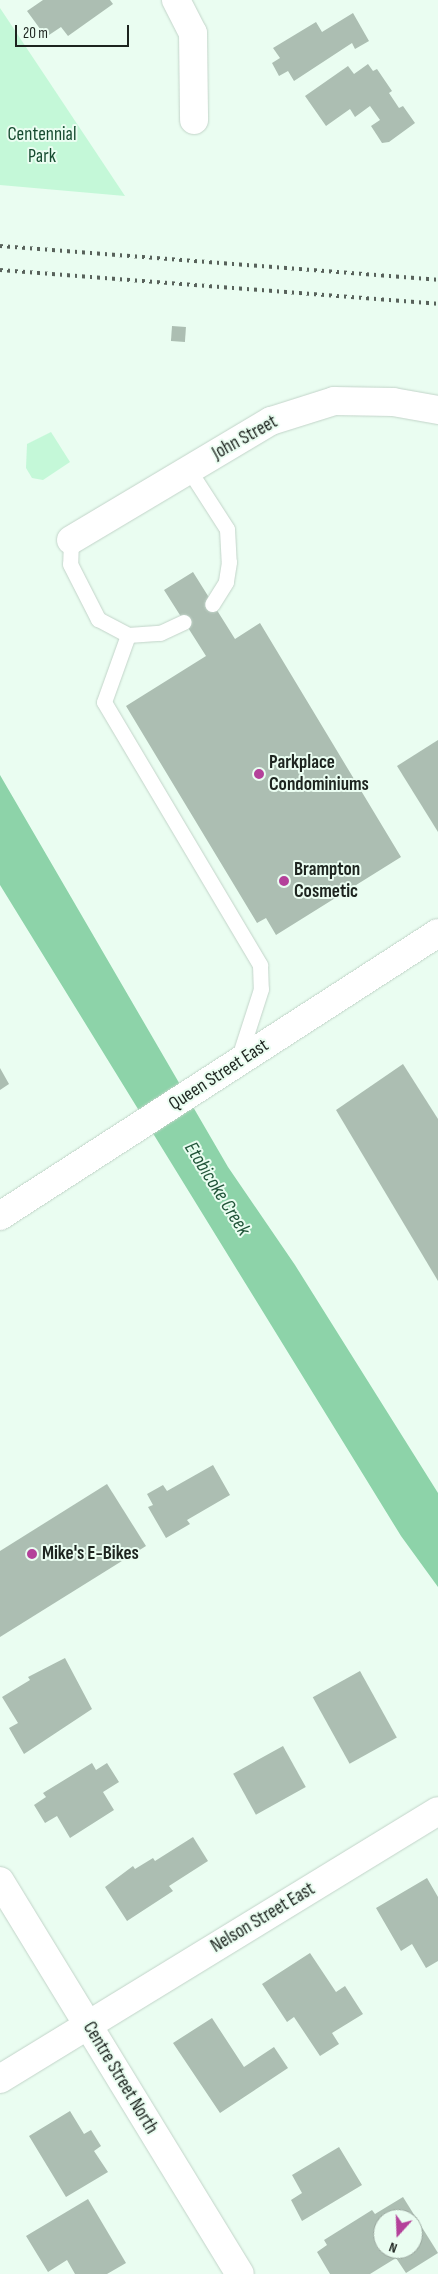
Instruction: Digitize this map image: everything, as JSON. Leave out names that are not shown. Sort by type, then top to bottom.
[{"type":"street","points":[[176,0],[193,33],[194,120]]},
{"type":"street","name":"John Street","points":[[71,540],[271,421],[334,401],[393,402],[438,410]]},
{"type":"street","name":"Queen Street East","points":[[0,1216],[438,933]]},
{"type":"street","name":"Nelson Street East","points":[[0,2079],[438,1811]]},
{"type":"street","name":"Centre Street North","points":[[0,1881],[240,2274]]},
{"type":"lane","points":[[189,470],[227,529],[229,562],[226,582],[212,604]]},
{"type":"lane","points":[[71,540],[70,564],[98,619],[128,635],[160,633],[184,622]]},
{"type":"lane","points":[[128,635],[104,702],[260,965],[261,989],[237,1064]]},
{"type":"green space","name":"Centennial Park","points":[[0,8],[125,196],[0,185]]},
{"type":"green space","points":[[51,432],[70,462],[43,480],[32,478],[26,468],[27,444]]},
{"type":"water","name":"Etobicoke Creek","points":[[0,775],[228,1167],[295,1265],[438,1493],[438,1587],[401,1536],[0,885]]},
{"type":"building","points":[[43,0],[110,0],[113,4],[68,36],[61,27],[46,37],[27,11]]},
{"type":"building","points":[[353,13],[369,41],[355,49],[352,43],[294,81],[288,71],[279,76],[272,63],[280,58],[273,48],[316,22],[322,32]]},
{"type":"building","points":[[368,64],[373,71],[377,69],[392,91],[389,93],[399,108],[403,106],[415,123],[389,142],[382,143],[371,126],[380,120],[370,106],[355,117],[350,109],[326,126],[305,96],[348,66],[354,74]]},
{"type":"building","points":[[172,326],[186,327],[185,342],[171,341]]},
{"type":"building","name":"Parkplace Condominiums","points":[[193,572],[235,639],[260,623],[401,857],[276,935],[266,918],[257,923],[126,706],[206,656],[164,590]]},
{"type":"building","points":[[438,740],[438,832],[397,766]]},
{"type":"building","points":[[403,1064],[438,1119],[438,1281],[336,1110]]},
{"type":"building","points":[[0,1068],[9,1084],[0,1090]]},
{"type":"building","points":[[213,1465],[230,1495],[187,1520],[190,1524],[166,1538],[148,1507],[153,1505],[147,1494],[163,1485],[167,1491]]},
{"type":"building","points":[[107,1484],[146,1546],[0,1637],[0,1551]]},
{"type":"building","points":[[65,1658],[92,1709],[24,1754],[9,1728],[18,1723],[2,1697],[30,1680],[28,1677]]},
{"type":"building","points":[[360,1671],[397,1737],[350,1764],[313,1697]]},
{"type":"building","points":[[283,1746],[306,1787],[256,1815],[233,1774]]},
{"type":"building","points":[[92,1763],[96,1770],[107,1763],[119,1782],[103,1792],[114,1810],[70,1838],[57,1816],[45,1823],[34,1805],[46,1797],[43,1793]]},
{"type":"building","points":[[193,1837],[208,1861],[169,1886],[173,1891],[127,1921],[105,1887],[133,1866],[135,1869],[153,1858],[155,1861]]},
{"type":"building","points":[[427,1878],[438,1897],[438,1961],[426,1968],[412,1944],[401,1951],[376,1908]]},
{"type":"building","points":[[310,1953],[336,1992],[345,1986],[363,2014],[332,2033],[339,2044],[320,2056],[294,2017],[287,2022],[262,1984]]},
{"type":"building","points":[[212,2018],[244,2067],[274,2047],[288,2068],[220,2113],[173,2043]]},
{"type":"building","points":[[70,2111],[84,2134],[91,2130],[101,2146],[94,2151],[108,2172],[66,2197],[29,2136]]},
{"type":"building","points":[[339,2147],[362,2185],[302,2221],[291,2200],[302,2193],[292,2175]]},
{"type":"building","points":[[403,2197],[410,2209],[383,2209]]},
{"type":"building","points":[[88,2199],[126,2263],[107,2274],[75,2274],[67,2260],[48,2272],[26,2236]]},
{"type":"building","points":[[372,2210],[373,2259],[394,2259],[370,2274],[330,2274],[317,2252],[327,2245],[324,2240]]},
{"type":"building","points":[[423,2229],[438,2253],[406,2273],[397,2259],[423,2259]]},
{"type":"railway","points":[[0,246],[438,280]]},
{"type":"railway","points":[[0,270],[438,304]]},
{"type":"place","name":"Parkplace Condominiums","points":[[259,774]]},
{"type":"place","name":"Brampton Cosmetic","points":[[284,881]]},
{"type":"place","name":"Mike's E-Bikes","points":[[32,1554]]}]
